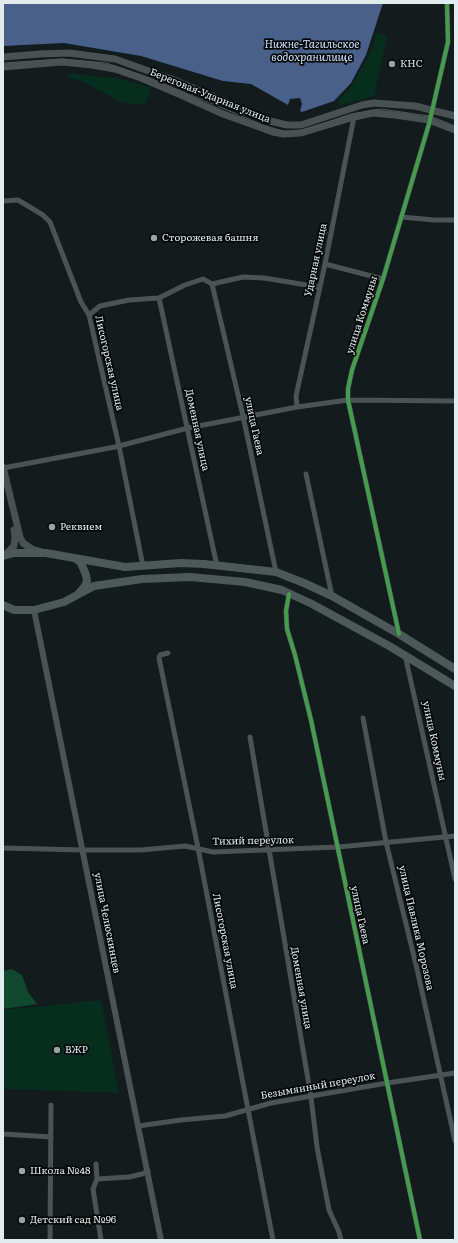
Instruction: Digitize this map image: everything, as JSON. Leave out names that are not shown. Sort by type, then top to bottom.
[{"type":"main road","name":"Береговая-Ударная улица","points":[[3,57],[55,53],[85,54],[115,59],[174,80],[270,121],[287,125],[301,125],[362,105],[374,103],[415,106],[455,116]]},
{"type":"main road","name":"Береговая-Ударная улица","points":[[3,67],[62,62],[115,69],[142,78],[223,114],[273,132],[284,134],[301,133],[354,117],[379,113],[429,120],[455,130]]},
{"type":"main road","points":[[3,468],[12,508],[23,543],[46,553]]},
{"type":"main road","points":[[4,556],[14,546],[15,538],[12,508]]},
{"type":"main road","points":[[4,556],[14,553],[46,553],[125,567],[181,563],[276,572],[332,596],[399,634],[455,669]]},
{"type":"main road","points":[[75,558],[81,563],[87,580],[85,586],[78,595]]},
{"type":"main road","points":[[3,605],[14,610],[34,610],[64,602],[94,586],[109,583],[179,577],[245,582],[272,587],[319,608],[402,653],[455,686]]},
{"type":"main road","points":[[402,653],[406,639]]},
{"type":"street","name":"улица Коммуны","points":[[399,634],[348,400],[348,389],[352,370],[383,279],[429,120],[448,42],[447,3]]},
{"type":"street","name":"Ударная улица","points":[[297,407],[296,396],[325,264],[354,117]]},
{"type":"street","name":"Лисогорская улица","points":[[3,201],[18,200],[43,215],[50,222],[81,302],[89,315],[119,446],[143,566]]},
{"type":"street","points":[[401,217],[455,220]]},
{"type":"street","points":[[325,264],[383,279]]},
{"type":"street","points":[[89,315],[100,306],[129,300],[159,298],[185,285],[202,279],[212,284],[243,277],[264,278],[319,287]]},
{"type":"street","name":"улица Гаева","points":[[212,284],[243,416],[276,572]]},
{"type":"street","name":"Доменная улица","points":[[159,298],[217,566]]},
{"type":"street","points":[[3,468],[115,448],[188,428],[243,416],[297,407],[348,400],[455,401]]},
{"type":"street","points":[[306,474],[332,596]]},
{"type":"street","name":"улица Гаева","points":[[290,594],[286,611],[287,629],[296,655],[306,698],[420,1240]]},
{"type":"street","name":"улица Челюскинцев","points":[[34,610],[161,1240]]},
{"type":"street","name":"Лисогорская улица","points":[[168,653],[160,655],[159,658],[198,848],[273,1240]]},
{"type":"street","name":"улица Коммуны","points":[[402,653],[455,879]]},
{"type":"street","name":"улица Павлика Морозова","points":[[363,718],[386,842],[417,969],[455,1141]]},
{"type":"street","name":"Доменная улица","points":[[250,737],[311,1097],[317,1147],[329,1210],[341,1240]]},
{"type":"street","name":"Тихий переулок","points":[[3,848],[140,850],[185,846],[213,852],[338,848],[455,836]]},
{"type":"street","name":"Безымянный переулок","points":[[138,1126],[225,1116],[271,1103],[455,1073]]},
{"type":"street","points":[[50,1240],[51,1105]]},
{"type":"street","points":[[3,1134],[51,1137]]},
{"type":"street","points":[[96,1164],[97,1179],[93,1189],[101,1240]]},
{"type":"street","points":[[97,1179],[128,1177],[148,1171]]},
{"type":"green space","points":[[377,32],[387,37],[374,96],[339,106],[338,100],[352,86],[373,47]]},
{"type":"green space","points":[[65,73],[115,78],[150,87],[146,103],[135,105],[119,101],[81,81],[71,78]]},
{"type":"green space","points":[[12,969],[22,975],[28,992],[37,1004],[3,1009],[3,971]]},
{"type":"green space","name":"ВЖР","points":[[101,1000],[119,1093],[3,1089],[3,1010]]},
{"type":"water","name":"Нижне-Тагильское водохранилище","points":[[3,3],[383,3],[366,55],[351,83],[334,101],[302,112],[300,111],[302,104],[300,98],[290,99],[288,105],[251,84],[223,81],[141,56],[64,43],[3,46]]},
{"type":"tram line","points":[[3,63],[62,59],[106,63],[150,78],[263,125],[286,132],[296,132],[351,114],[381,109],[430,116],[455,126]]},
{"type":"cycle path","points":[[399,634],[348,400],[348,389],[352,370],[383,279],[429,124],[448,42],[447,3]]},
{"type":"cycle path","points":[[289,594],[286,611],[287,629],[311,720],[420,1240]]},
{"type":"place","name":"КНС","points":[[392,64]]},
{"type":"place","name":"Сторожевая башня","points":[[154,238]]},
{"type":"place","name":"Реквием","points":[[52,527]]},
{"type":"place","name":"ВЖР","points":[[57,1050]]},
{"type":"place","name":"Школа №48","points":[[22,1171]]},
{"type":"place","name":"Детский сад №96","points":[[22,1220]]}]
